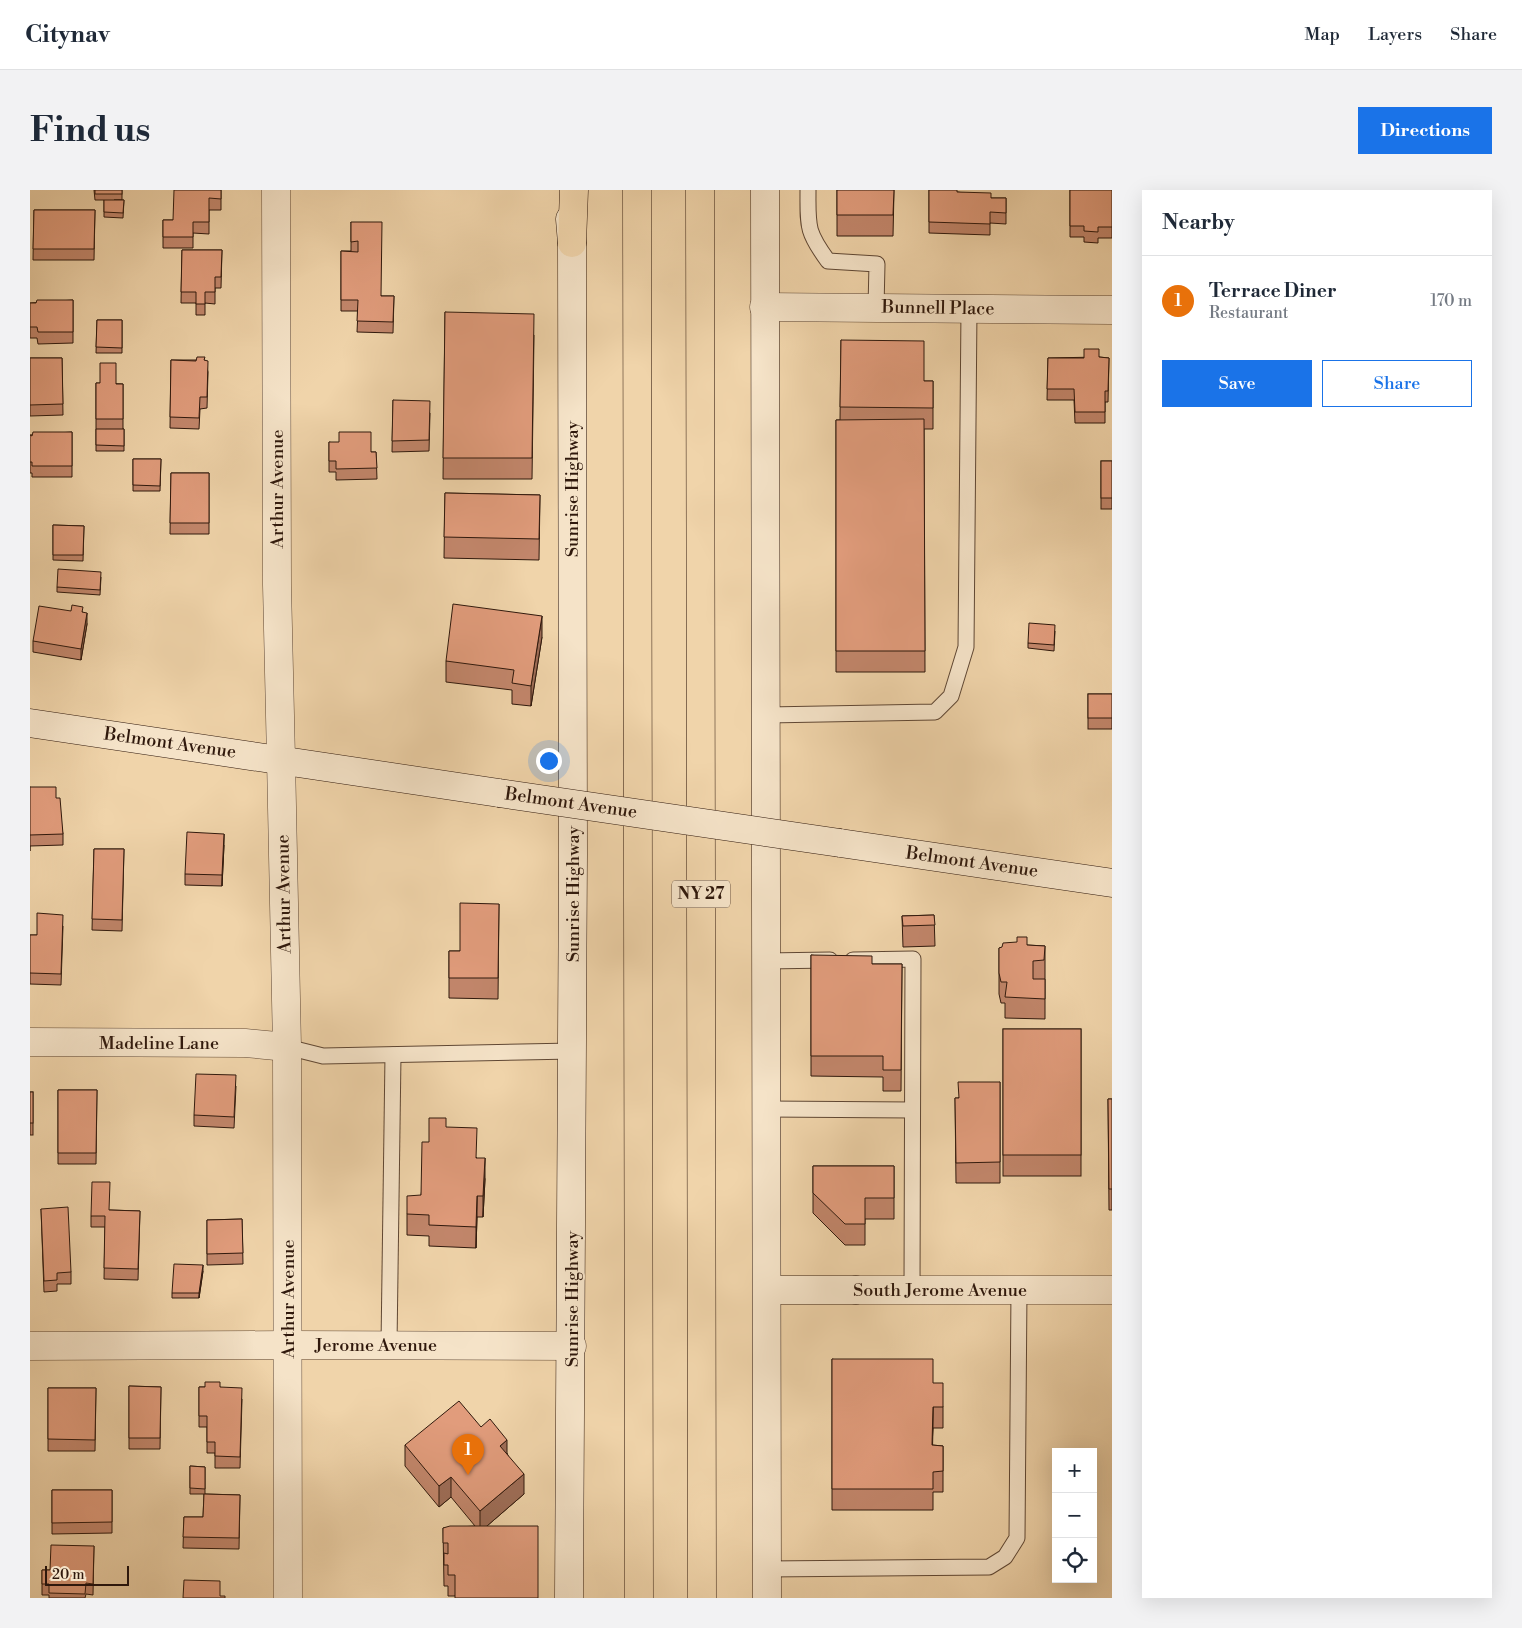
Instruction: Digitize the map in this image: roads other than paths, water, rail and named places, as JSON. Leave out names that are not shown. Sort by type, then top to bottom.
[{"type":"highway","points":[[572,243],[574,190]]},
{"type":"highway","points":[[638,190],[639,1598]]},
{"type":"highway","name":"NY 27","points":[[700,190],[702,1598]]},
{"type":"main road","name":"Arthur Avenue","points":[[276,190],[277,585],[287,1047],[288,1598]]},
{"type":"main road","name":"Sunrise Highway","points":[[567,190],[572,243],[573,1051],[569,1598]]},
{"type":"main road","points":[[765,190],[767,1598]]},
{"type":"main road","name":"Bunnell Place","points":[[764,307],[1112,310]]},
{"type":"main road","name":"Belmont Avenue","points":[[30,723],[1112,883]]},
{"type":"main road","name":"Madeline Lane","points":[[30,1042],[245,1043],[287,1047]]},
{"type":"main road","name":"South Jerome Avenue","points":[[768,1290],[1112,1290]]},
{"type":"main road","name":"Jerome Avenue","points":[[30,1346],[288,1344],[572,1346]]},
{"type":"lane","points":[[808,190],[808,228],[812,240],[828,261],[877,264],[876,308]]},
{"type":"lane","points":[[767,715],[935,712],[951,696],[966,647],[968,309]]},
{"type":"lane","points":[[766,961],[913,959],[912,1290]]},
{"type":"lane","points":[[287,1047],[323,1056],[573,1051]]},
{"type":"lane","points":[[389,1345],[393,1055]]},
{"type":"lane","points":[[766,1109],[912,1110]]},
{"type":"lane","points":[[767,1569],[989,1567],[1005,1557],[1017,1538],[1019,1290]]},
{"type":"place","name":"Terrace Diner","points":[[468,1475]]}]
